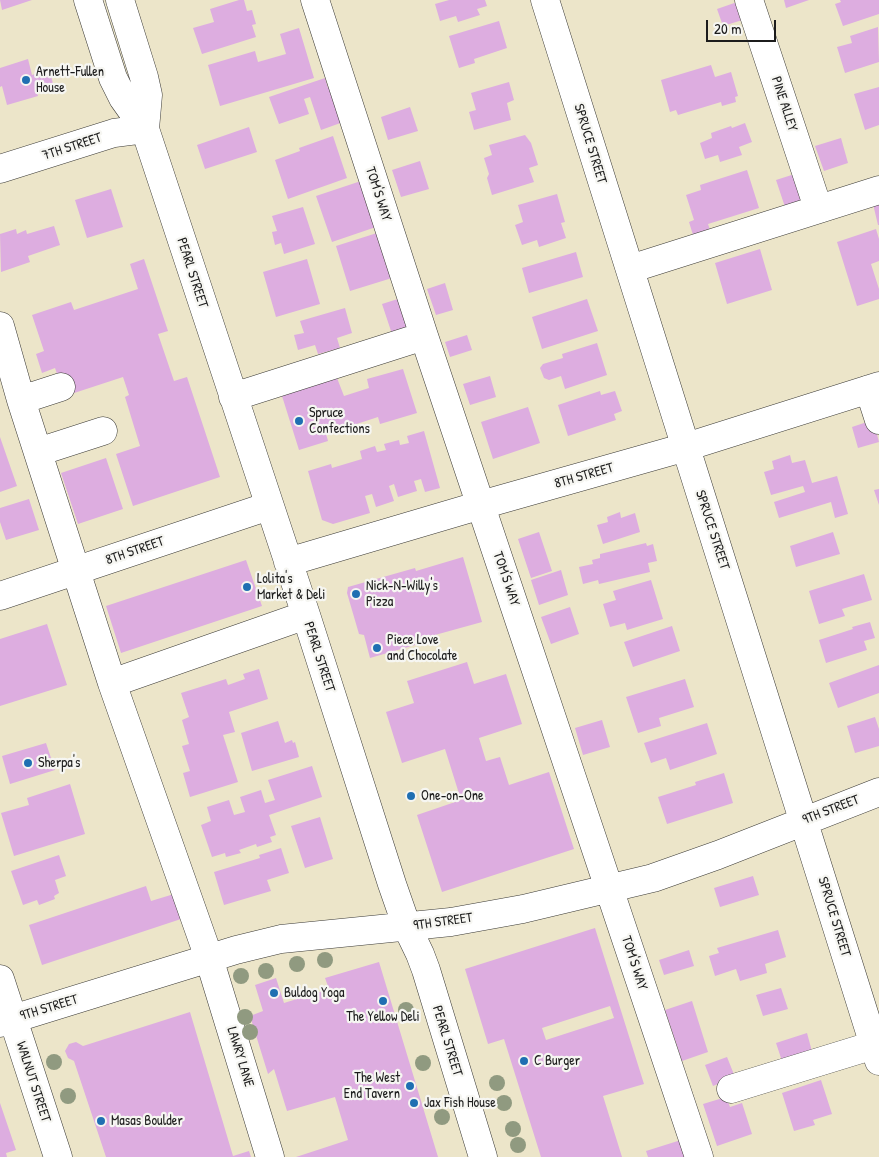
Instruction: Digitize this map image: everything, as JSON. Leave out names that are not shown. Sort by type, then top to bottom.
[{"type":"street","name":"PEARL STREET","points":[[88,0],[113,78],[123,98],[145,129],[407,927],[426,970],[483,1157]]},
{"type":"street","name":"TOM'S WAY","points":[[315,0],[424,336],[699,1157]]},
{"type":"street","name":"SPRUCE STREET","points":[[545,0],[876,1053]]},
{"type":"street","name":"PINE ALLEY","points":[[749,0],[818,208]]},
{"type":"street","name":"PEARL STREET","points":[[125,1],[148,94],[145,129]]},
{"type":"street","name":"7TH STREET","points":[[0,170],[114,133],[145,129]]},
{"type":"street","points":[[630,269],[879,190]]},
{"type":"street","name":"LAWRY LANE","points":[[0,326],[21,400],[112,682],[209,958],[270,1157]]},
{"type":"street","points":[[233,397],[424,336]]},
{"type":"street","points":[[21,400],[61,387]]},
{"type":"street","points":[[874,388],[879,420]]},
{"type":"street","name":"8TH STREET","points":[[288,562],[686,447],[874,388]]},
{"type":"street","points":[[38,452],[103,431]]},
{"type":"street","name":"8TH STREET","points":[[0,596],[269,506]]},
{"type":"street","points":[[112,682],[306,615]]},
{"type":"street","name":"9TH STREET","points":[[6,1021],[209,958],[281,939],[451,922],[523,909],[654,878],[879,792]]},
{"type":"street","name":"WALNUT STREET","points":[[0,979],[6,1021],[58,1157]]},
{"type":"street","points":[[732,1089],[876,1053]]},
{"type":"building","points":[[0,0],[32,0],[2,10]]},
{"type":"building","points":[[244,0],[247,11],[252,10],[256,24],[252,25],[256,37],[202,54],[193,28],[214,22],[210,9]]},
{"type":"building","points":[[449,0],[485,0],[487,6],[477,9],[480,15],[458,22],[456,16],[440,21],[435,4]]},
{"type":"building","points":[[743,0],[749,18],[723,26],[717,9]]},
{"type":"building","points":[[784,0],[809,0],[786,8]]},
{"type":"building","points":[[840,0],[879,0],[879,14],[843,26],[835,4],[841,2]]},
{"type":"building","points":[[499,21],[507,48],[474,59],[475,63],[459,68],[449,36]]},
{"type":"building","points":[[878,27],[879,62],[845,73],[837,47],[852,43],[850,36]]},
{"type":"building","points":[[299,28],[314,78],[220,106],[208,65],[255,51],[258,62],[286,54],[280,34]]},
{"type":"building","name":"Arnett-Fullen House","points":[[28,59],[32,75],[49,69],[54,87],[37,92],[38,96],[7,105],[2,86],[0,87],[0,68]]},
{"type":"building","points":[[711,65],[715,77],[731,72],[738,96],[735,97],[736,102],[722,106],[721,102],[678,115],[676,110],[670,112],[661,80]]},
{"type":"building","points":[[325,78],[328,88],[334,86],[346,121],[321,130],[310,97],[304,99],[309,114],[279,124],[269,97]]},
{"type":"building","points":[[509,82],[514,100],[507,103],[511,120],[474,130],[469,112],[476,110],[471,93]]},
{"type":"building","points":[[879,87],[879,125],[865,130],[854,94]]},
{"type":"building","points":[[410,107],[418,131],[388,140],[381,117]]},
{"type":"building","points":[[745,123],[752,142],[739,147],[742,155],[720,162],[718,155],[705,159],[700,143],[712,138],[711,133]]},
{"type":"building","points":[[249,127],[257,152],[205,169],[197,145]]},
{"type":"building","points":[[525,135],[531,143],[538,165],[529,168],[534,182],[492,195],[487,178],[489,174],[484,158],[492,155],[489,145]]},
{"type":"building","points":[[333,136],[347,178],[288,199],[275,160],[300,151],[299,148]]},
{"type":"building","points":[[841,138],[848,163],[824,171],[815,146]]},
{"type":"building","points":[[420,161],[429,189],[401,197],[392,170]]},
{"type":"building","points":[[747,170],[759,208],[708,224],[710,230],[693,235],[689,222],[694,220],[686,195],[701,190],[700,185]]},
{"type":"building","points":[[801,172],[809,199],[785,207],[776,180]]},
{"type":"building","points":[[361,181],[376,227],[332,242],[316,196]]},
{"type":"building","points":[[111,189],[123,227],[87,238],[75,200]]},
{"type":"building","points":[[557,194],[565,222],[561,223],[566,238],[539,247],[537,240],[522,245],[515,225],[523,222],[518,205]]},
{"type":"building","points":[[879,202],[879,225],[878,225],[873,204]]},
{"type":"building","points":[[303,207],[315,244],[284,254],[281,243],[275,245],[272,232],[277,231],[272,216]]},
{"type":"building","points":[[54,226],[60,245],[28,256],[30,262],[1,272],[0,234],[16,229],[17,234],[26,230],[27,234]]},
{"type":"building","points":[[876,229],[879,239],[879,261],[871,264],[879,289],[879,299],[857,306],[837,242]]},
{"type":"building","points":[[377,233],[392,278],[350,291],[336,246]]},
{"type":"building","points":[[760,249],[772,290],[727,304],[715,263]]},
{"type":"building","points":[[576,252],[583,277],[529,293],[522,268]]},
{"type":"building","points":[[144,259],[168,331],[158,334],[174,381],[187,377],[220,477],[133,506],[116,454],[140,446],[125,397],[129,395],[123,377],[65,396],[55,368],[42,373],[36,354],[44,351],[32,315],[71,302],[74,310],[138,289],[130,264]]},
{"type":"building","points":[[307,259],[320,304],[276,317],[263,272]]},
{"type":"building","points":[[445,283],[453,310],[436,315],[427,289]]},
{"type":"building","points":[[401,298],[412,330],[393,337],[382,304]]},
{"type":"building","points":[[587,299],[598,331],[542,349],[532,317]]},
{"type":"building","points":[[345,308],[352,333],[337,338],[340,348],[318,354],[315,345],[298,350],[294,335],[304,333],[300,321]]},
{"type":"building","points":[[467,335],[472,350],[450,357],[445,342]]},
{"type":"building","points":[[597,343],[607,375],[565,389],[561,376],[549,380],[544,378],[540,368],[543,364],[563,358],[562,354]]},
{"type":"building","points":[[403,369],[417,413],[380,424],[378,417],[326,434],[328,441],[299,450],[282,396],[337,378],[344,396],[369,388],[367,379]]},
{"type":"building","points":[[490,376],[496,397],[470,405],[463,384]]},
{"type":"building","points":[[600,391],[601,395],[615,391],[622,411],[614,414],[616,420],[568,436],[558,405]]},
{"type":"building","points":[[528,407],[540,443],[493,459],[481,422]]},
{"type":"building","points":[[873,420],[879,442],[858,448],[852,427]]},
{"type":"building","points":[[424,431],[440,488],[425,492],[421,479],[414,481],[417,491],[398,497],[394,484],[389,486],[394,501],[376,507],[372,494],[365,496],[370,513],[333,524],[322,520],[308,471],[331,464],[332,468],[362,459],[360,451],[375,446],[377,452],[386,450],[384,444],[399,440],[400,445],[409,443],[407,436]]},
{"type":"building","points":[[0,437],[17,486],[0,492]]},
{"type":"building","points":[[790,455],[792,463],[805,460],[812,483],[837,476],[848,514],[835,518],[831,502],[779,518],[774,502],[805,492],[803,486],[771,495],[764,472],[774,469],[772,461]]},
{"type":"building","points":[[106,458],[123,509],[78,524],[61,473]]},
{"type":"building","points":[[879,489],[879,505],[874,490]]},
{"type":"building","points":[[29,499],[39,530],[6,540],[0,522],[0,508]]},
{"type":"building","points":[[620,512],[621,518],[635,513],[640,532],[603,544],[597,525],[608,522],[607,517]]},
{"type":"building","points":[[539,532],[552,571],[531,578],[518,539]]},
{"type":"building","points":[[833,532],[840,554],[796,567],[790,546]]},
{"type":"building","points":[[646,543],[647,546],[653,544],[657,561],[648,563],[650,572],[599,584],[598,580],[583,584],[579,567],[593,564],[592,560],[600,558],[600,554]]},
{"type":"building","points":[[463,557],[482,622],[435,635],[436,639],[370,658],[364,635],[359,634],[347,593],[348,587],[415,568],[416,571]]},
{"type":"building","points":[[246,560],[262,606],[121,653],[106,606]]},
{"type":"building","points":[[561,570],[568,595],[539,605],[531,580]]},
{"type":"building","points":[[864,574],[872,600],[842,609],[845,616],[819,624],[809,591]]},
{"type":"building","points":[[651,580],[663,619],[627,630],[625,623],[610,627],[603,604],[616,600],[613,591]]},
{"type":"building","points":[[570,607],[579,634],[551,644],[541,617]]},
{"type":"building","points":[[870,622],[875,638],[864,641],[867,650],[826,663],[819,640]]},
{"type":"building","points":[[47,624],[67,685],[0,706],[0,639]]},
{"type":"building","points":[[672,626],[680,651],[633,667],[624,642]]},
{"type":"building","points":[[467,662],[474,684],[506,674],[522,724],[479,738],[486,761],[500,757],[509,785],[549,772],[574,849],[442,892],[417,815],[461,800],[445,749],[402,763],[386,712],[414,703],[407,681]]},
{"type":"building","points":[[879,665],[879,693],[838,708],[829,683]]},
{"type":"building","points":[[259,669],[268,699],[229,712],[235,732],[223,735],[238,782],[190,797],[183,773],[190,771],[182,746],[189,744],[182,720],[189,717],[181,693],[226,679],[228,685],[245,679],[243,674]]},
{"type":"building","points":[[685,679],[694,707],[659,718],[661,726],[638,733],[626,697]]},
{"type":"building","points":[[875,717],[879,729],[879,746],[855,753],[847,726]]},
{"type":"building","points":[[602,720],[610,747],[583,755],[575,728]]},
{"type":"building","points":[[278,721],[285,743],[292,740],[293,743],[295,742],[299,757],[252,771],[241,733]]},
{"type":"building","points":[[707,723],[717,754],[670,770],[666,758],[651,763],[644,743]]},
{"type":"building","name":"Sherpa's","points":[[46,743],[55,770],[10,784],[2,756]]},
{"type":"building","points":[[312,766],[322,797],[269,815],[276,835],[270,837],[272,842],[257,847],[256,844],[239,850],[241,853],[226,857],[225,853],[212,857],[201,825],[211,821],[207,807],[229,800],[234,815],[245,812],[240,797],[261,790],[265,803],[275,800],[268,780]]},
{"type":"building","points":[[724,773],[733,803],[667,824],[658,797],[696,785],[695,782]]},
{"type":"building","points":[[70,784],[85,834],[14,856],[1,813],[29,805],[27,798]]},
{"type":"building","points":[[320,817],[333,859],[305,868],[291,826]]},
{"type":"building","points":[[281,848],[289,873],[267,880],[271,891],[224,905],[214,872],[260,858],[259,855]]},
{"type":"building","points":[[59,855],[66,876],[55,880],[59,893],[54,896],[55,899],[39,905],[37,900],[23,905],[11,871]]},
{"type":"building","points":[[753,876],[759,895],[720,907],[714,888]]},
{"type":"building","points":[[146,886],[151,901],[174,894],[181,919],[42,965],[29,925]]},
{"type":"building","points":[[595,928],[644,1084],[603,1096],[622,1157],[541,1157],[504,1039],[488,1044],[465,969]],"holes":[[[610,1006],[614,1018],[546,1040],[542,1028]]]},
{"type":"building","points":[[778,930],[786,957],[765,964],[767,973],[740,981],[736,969],[715,976],[709,956],[719,953],[717,948]]},
{"type":"building","points":[[689,950],[694,966],[664,975],[659,960]]},
{"type":"building","points":[[379,962],[438,1157],[296,1157],[348,1140],[335,1097],[287,1111],[274,1069],[268,1074],[250,1016],[263,1011],[255,985],[276,978],[284,1003],[329,989],[325,978]]},
{"type":"building","points":[[781,988],[788,1009],[763,1016],[756,995]]},
{"type":"building","points":[[692,1001],[708,1052],[682,1061],[665,1010]]},
{"type":"building","points":[[190,1012],[233,1156],[249,1151],[251,1157],[106,1157],[74,1061],[68,1058],[65,1051],[69,1044],[76,1042],[83,1046]]},
{"type":"building","points":[[807,1033],[813,1055],[783,1064],[776,1043]]},
{"type":"building","points":[[727,1057],[735,1077],[713,1086],[705,1065]]},
{"type":"building","points":[[821,1080],[832,1114],[813,1120],[815,1125],[794,1131],[782,1093]]},
{"type":"building","points":[[726,1097],[730,1107],[742,1103],[752,1134],[717,1146],[703,1104]]},
{"type":"building","points":[[0,1103],[16,1150],[6,1153],[7,1157],[0,1157]]},
{"type":"building","points":[[681,1140],[686,1157],[648,1157],[646,1151]]},
{"type":"place","name":"Arnett-Fullen House","points":[[26,80]]},
{"type":"place","name":"Spruce Confections","points":[[299,421]]},
{"type":"place","name":"Lolita's Market & Deli","points":[[247,587]]},
{"type":"place","name":"Nick-N-Willy's Pizza","points":[[356,594]]},
{"type":"place","name":"Piece Love and Chocolate","points":[[377,648]]},
{"type":"place","name":"Sherpa's","points":[[28,763]]},
{"type":"place","name":"One-on-One","points":[[411,796]]},
{"type":"place","name":"Buldog Yoga","points":[[274,993]]},
{"type":"place","name":"The Yellow Deli","points":[[383,1001]]},
{"type":"place","name":"C Burger","points":[[524,1061]]},
{"type":"place","name":"The West End Tavern","points":[[410,1086]]},
{"type":"place","name":"Jax Fish House","points":[[414,1103]]},
{"type":"place","name":"Masas Boulder","points":[[101,1121]]}]
